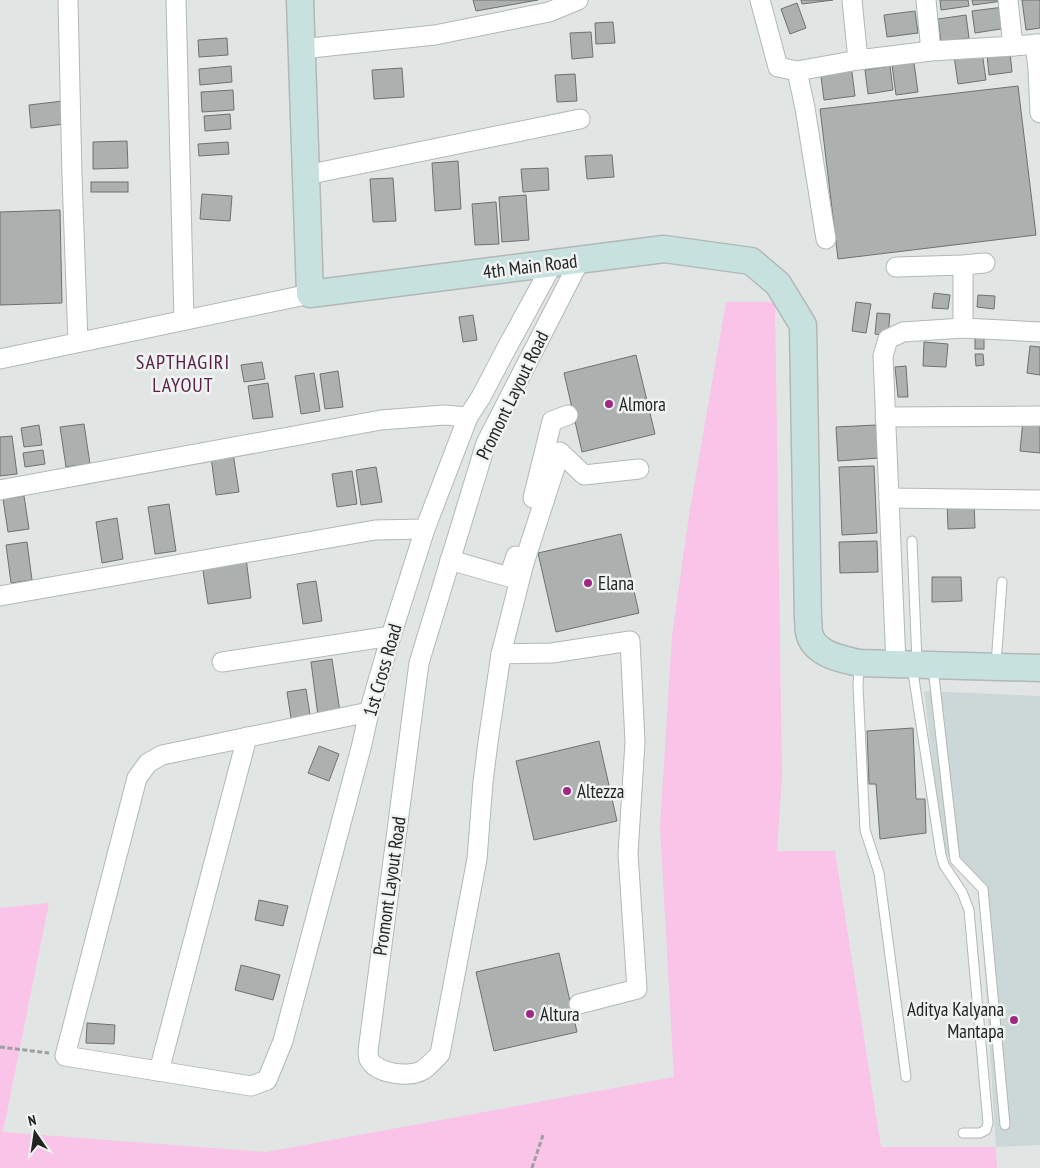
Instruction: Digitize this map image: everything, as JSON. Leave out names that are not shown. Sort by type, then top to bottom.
[{"type":"street","points":[[68,0],[78,342]]},
{"type":"street","points":[[176,0],[184,320]]},
{"type":"street","points":[[0,359],[310,294],[300,0]]},
{"type":"street","points":[[302,49],[435,35],[549,12],[578,0]]},
{"type":"street","points":[[760,0],[778,67],[797,71],[858,60],[931,51],[1038,44],[1040,113]]},
{"type":"street","points":[[852,0],[858,60]]},
{"type":"street","points":[[926,0],[931,51]]},
{"type":"street","points":[[1008,0],[1013,46]]},
{"type":"street","points":[[797,71],[826,240]]},
{"type":"street","points":[[306,175],[580,119]]},
{"type":"street","name":"4th Main Road","points":[[310,294],[664,249],[751,261],[778,284],[803,325],[809,634],[815,645],[824,652],[859,663]]},
{"type":"street","name":"Promont Layout Road","points":[[501,654],[483,782],[477,859],[440,1054],[422,1071],[408,1074],[384,1071],[369,1059],[368,1051],[419,663],[486,443],[580,260]]},
{"type":"street","name":"1st Cross Road","points":[[159,1071],[251,1086],[267,1080],[284,1041],[369,712],[425,529],[468,417],[553,263]]},
{"type":"street","points":[[896,267],[985,263]]},
{"type":"street","points":[[963,265],[963,328]]},
{"type":"street","points":[[915,665],[889,498],[883,356],[888,339],[903,332],[963,328],[1040,332]]},
{"type":"street","points":[[0,490],[382,420],[444,415],[468,417]]},
{"type":"street","points":[[450,560],[509,577],[526,524],[552,421],[568,415]]},
{"type":"street","points":[[885,417],[1040,416]]},
{"type":"street","points":[[579,1004],[638,989],[628,854],[635,742],[630,641],[552,653],[501,654],[524,563],[560,452],[584,476],[639,469]]},
{"type":"street","points":[[889,498],[1040,500]]},
{"type":"street","points":[[0,596],[375,530],[425,529]]},
{"type":"street","points":[[222,662],[391,636]]},
{"type":"street","points":[[859,663],[1040,668]]},
{"type":"street","points":[[247,737],[159,1071],[65,1056],[137,778],[148,763],[162,755],[247,737],[369,712]]},
{"type":"lane","points":[[912,541],[915,665],[941,855],[944,865],[962,892],[969,910],[988,1123],[986,1130],[980,1133],[963,1133]]},
{"type":"lane","points":[[996,667],[1002,582]]},
{"type":"lane","points":[[859,663],[858,686],[865,830],[879,873],[906,1077]]},
{"type":"lane","points":[[915,665],[955,860],[982,889],[1005,1125]]},
{"type":"path","points":[[0,1047],[65,1056]]},
{"type":"path","points":[[532,1168],[542,1135]]},
{"type":"shaded area","points":[[726,302],[775,302],[782,777],[777,851],[835,851],[881,1147],[996,1147],[997,1168],[0,1168],[0,908],[49,903],[3,1132],[266,1152],[674,1077],[660,826],[672,636],[689,515]]},
{"type":"shaded area","name":"Aditya Kalyana Mantapa","points":[[924,691],[1040,696],[1040,1145],[996,1147],[980,894],[943,850]]},
{"type":"building","points":[[473,0],[538,0],[476,11]]},
{"type":"building","points":[[801,0],[833,0],[802,4]]},
{"type":"building","points":[[940,0],[968,0],[969,6],[941,10]]},
{"type":"building","points":[[972,0],[1003,0],[1003,1],[973,5]]},
{"type":"building","points":[[1022,0],[1040,0],[1040,28],[1026,30]]},
{"type":"building","points":[[797,3],[806,28],[790,34],[781,9]]},
{"type":"building","points":[[1004,7],[1007,28],[975,33],[972,11]]},
{"type":"building","points":[[915,11],[918,33],[887,37],[884,15]]},
{"type":"building","points":[[966,15],[969,38],[941,42],[938,19]]},
{"type":"building","points":[[613,22],[615,43],[596,44],[595,23]]},
{"type":"building","points":[[591,32],[593,57],[572,59],[570,33]]},
{"type":"building","points":[[227,38],[228,55],[199,57],[198,40]]},
{"type":"building","points":[[982,52],[986,80],[958,84],[954,56]]},
{"type":"building","points":[[1010,52],[1012,72],[989,75],[987,55]]},
{"type":"building","points":[[914,63],[918,92],[896,95],[892,65]]},
{"type":"building","points":[[851,65],[855,96],[824,100],[820,69]]},
{"type":"building","points":[[231,66],[232,82],[200,85],[199,69]]},
{"type":"building","points":[[890,66],[893,90],[868,94],[865,70]]},
{"type":"building","points":[[402,68],[404,97],[374,99],[372,70]]},
{"type":"building","points":[[575,74],[577,101],[557,102],[555,75]]},
{"type":"building","points":[[1018,86],[1036,235],[838,259],[820,109]]},
{"type":"building","points":[[233,90],[234,110],[202,112],[201,92]]},
{"type":"building","points":[[63,101],[65,124],[31,128],[29,105]]},
{"type":"building","points":[[230,114],[231,129],[205,131],[204,116]]},
{"type":"building","points":[[127,141],[128,168],[93,169],[93,142]]},
{"type":"building","points":[[228,142],[229,154],[199,156],[198,144]]},
{"type":"building","points":[[612,155],[614,177],[587,179],[585,156]]},
{"type":"building","points":[[458,161],[461,209],[435,211],[432,163]]},
{"type":"building","points":[[548,168],[549,190],[523,192],[521,169]]},
{"type":"building","points":[[393,178],[396,221],[373,222],[370,179]]},
{"type":"building","points":[[91,182],[128,182],[128,192],[91,192]]},
{"type":"building","points":[[202,194],[232,196],[230,221],[200,219]]},
{"type":"building","points":[[526,195],[529,240],[502,242],[499,197]]},
{"type":"building","points":[[496,202],[499,244],[475,245],[472,204]]},
{"type":"building","points":[[60,210],[62,303],[0,305],[0,212]]},
{"type":"building","points":[[934,293],[950,295],[948,309],[932,308]]},
{"type":"building","points":[[978,295],[995,296],[994,309],[977,307]]},
{"type":"building","points":[[856,302],[871,304],[866,333],[852,331]]},
{"type":"building","points":[[877,313],[890,314],[888,336],[875,334]]},
{"type":"building","points":[[473,315],[477,340],[463,342],[459,317]]},
{"type":"building","points":[[975,332],[984,332],[984,349],[975,349]]},
{"type":"building","points":[[924,342],[948,344],[946,367],[923,366]]},
{"type":"building","points":[[1030,346],[1040,347],[1040,375],[1027,373]]},
{"type":"building","points":[[975,354],[983,354],[984,365],[976,366]]},
{"type":"building","name":"Almora","points":[[636,355],[655,434],[582,452],[564,373]]},
{"type":"building","points":[[262,362],[265,379],[244,382],[241,365]]},
{"type":"building","points":[[906,366],[908,397],[898,397],[895,367]]},
{"type":"building","points":[[338,371],[343,407],[325,409],[320,374]]},
{"type":"building","points":[[314,373],[320,411],[301,414],[295,376]]},
{"type":"building","points":[[268,383],[273,417],[253,419],[248,386]]},
{"type":"building","points":[[1023,420],[1040,422],[1040,453],[1020,451]]},
{"type":"building","points":[[84,424],[90,464],[66,467],[60,427]]},
{"type":"building","points":[[39,425],[42,445],[24,447],[21,428]]},
{"type":"building","points":[[876,425],[879,458],[838,461],[836,427]]},
{"type":"building","points":[[12,436],[17,474],[0,476],[0,437]]},
{"type":"building","points":[[43,450],[45,464],[25,467],[23,453]]},
{"type":"building","points":[[233,453],[239,492],[216,495],[211,457]]},
{"type":"building","points":[[874,466],[877,533],[842,535],[839,467]]},
{"type":"building","points":[[376,467],[382,502],[361,505],[356,470]]},
{"type":"building","points":[[352,471],[357,504],[337,507],[332,474]]},
{"type":"building","points":[[24,496],[29,529],[8,532],[3,499]]},
{"type":"building","points":[[974,501],[975,528],[948,529],[947,502]]},
{"type":"building","points":[[169,504],[176,551],[155,554],[148,507]]},
{"type":"building","points":[[117,518],[123,559],[102,563],[96,522]]},
{"type":"building","name":"Elana","points":[[621,534],[639,613],[556,632],[538,553]]},
{"type":"building","points":[[877,541],[878,572],[840,573],[839,542]]},
{"type":"building","points":[[27,542],[32,580],[11,583],[6,545]]},
{"type":"building","points":[[246,558],[251,598],[208,604],[202,564]]},
{"type":"building","points":[[932,577],[961,577],[962,601],[932,602]]},
{"type":"building","points":[[316,581],[322,621],[303,624],[297,584]]},
{"type":"building","points":[[332,659],[340,712],[318,716],[311,662]]},
{"type":"building","points":[[306,689],[310,715],[291,718],[287,692]]},
{"type":"building","points":[[913,728],[916,799],[925,799],[926,833],[880,839],[876,784],[869,784],[867,731]]},
{"type":"building","name":"Altezza","points":[[599,741],[617,821],[534,840],[516,761]]},
{"type":"building","points":[[319,746],[339,754],[329,781],[308,773]]},
{"type":"building","points":[[259,900],[288,906],[283,926],[255,920]]},
{"type":"building","name":"Altura","points":[[559,953],[577,1032],[494,1051],[476,972]]},
{"type":"building","points":[[241,965],[280,975],[273,1000],[235,990]]},
{"type":"building","points":[[87,1023],[115,1025],[114,1044],[86,1043]]},
{"type":"place","name":"Almora","points":[[609,404]]},
{"type":"place","name":"Elana","points":[[588,583]]},
{"type":"place","name":"Altezza","points":[[567,791]]},
{"type":"place","name":"Altura","points":[[530,1014]]},
{"type":"place","name":"Aditya Kalyana Mantapa","points":[[1014,1020]]},
{"type":"district","name":"SAPTHAGIRI LAYOUT","points":[[183,374]]}]
